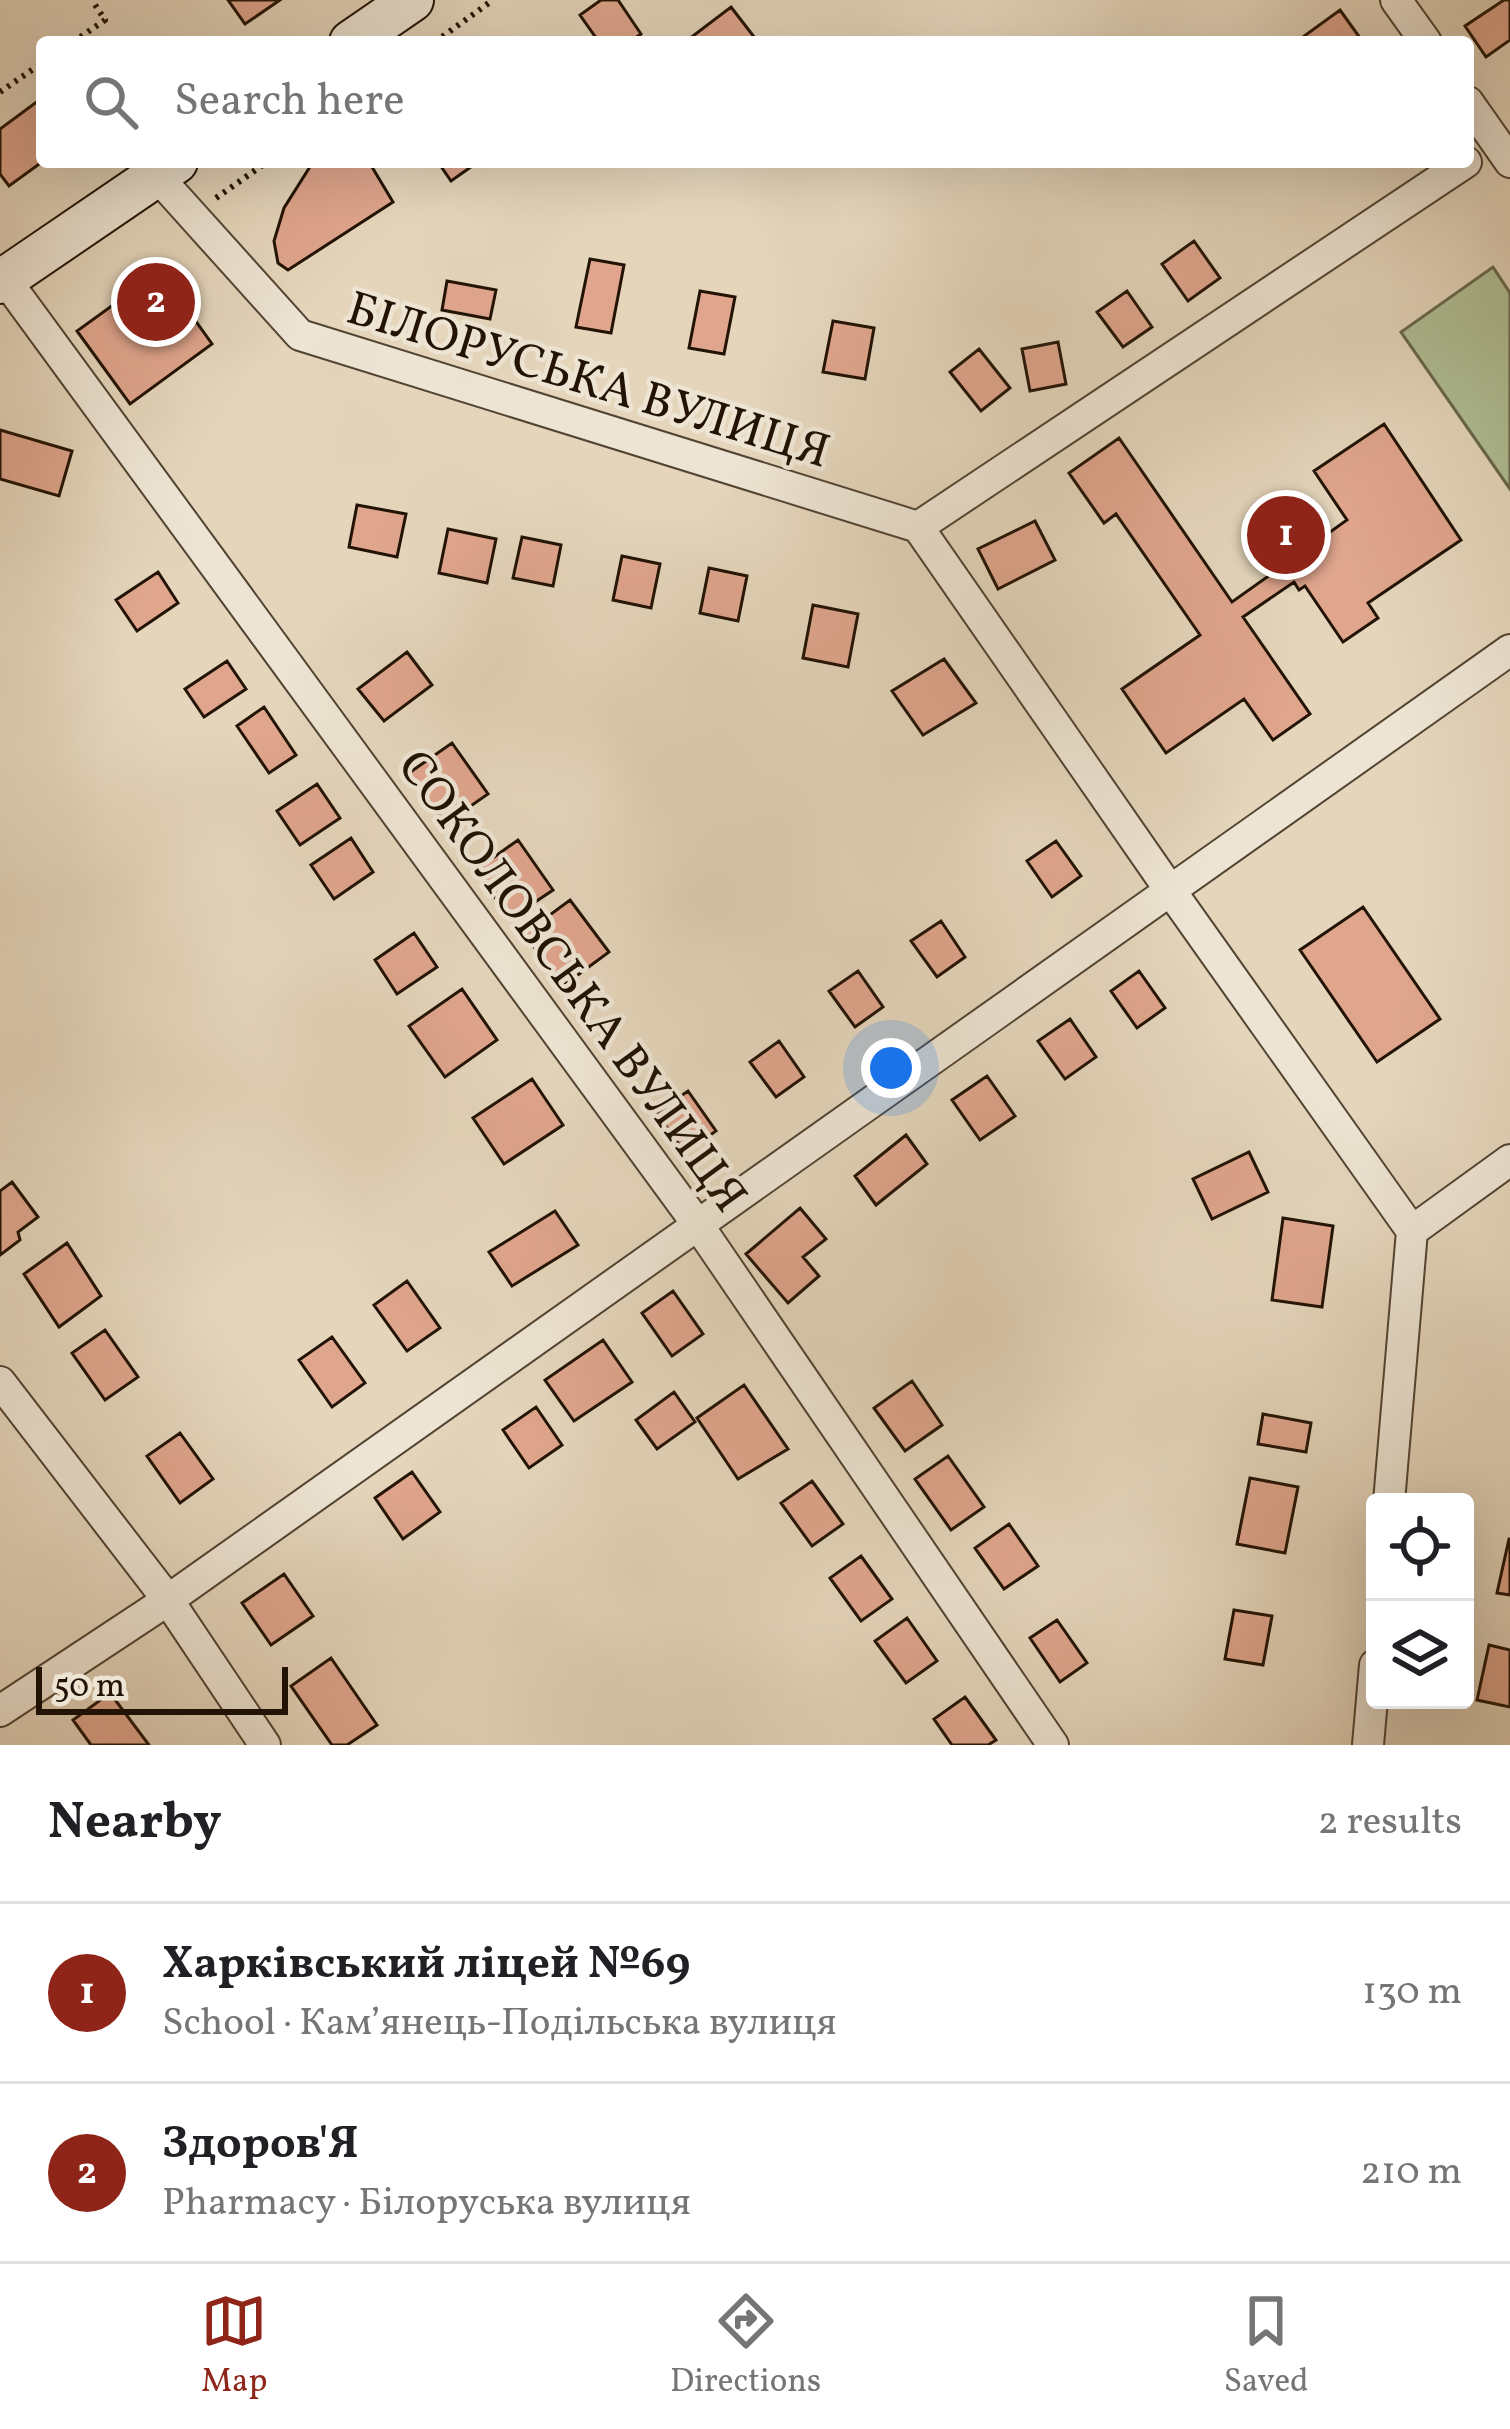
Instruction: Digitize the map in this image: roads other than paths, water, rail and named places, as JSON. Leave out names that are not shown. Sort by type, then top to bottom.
[{"type":"street","points":[[359,36],[412,0]]},
{"type":"street","points":[[1396,0],[1422,36]]},
{"type":"street","points":[[1474,111],[1503,152]]},
{"type":"street","points":[[1390,1493],[1412,1231],[918,527],[1456,168]]},
{"type":"street","points":[[2,281],[166,169]]},
{"type":"street","name":"БІЛОРУСЬКА ВУЛИЦЯ","points":[[166,169],[192,215],[300,335],[918,527]]},
{"type":"street","name":"СОКОЛОВСЬКА ВУЛИЦЯ","points":[[2,281],[698,1225],[1053,1745]]},
{"type":"street","points":[[0,1712],[168,1600],[1510,650]]},
{"type":"street","points":[[1412,1231],[1510,1160]]},
{"type":"street","points":[[0,1382],[168,1600],[266,1745]]},
{"type":"street","points":[[1368,1745],[1371,1709]]},
{"type":"place","name":"Здоров'Я","points":[[156,302]]},
{"type":"place","name":"Харківський ліцей №69","points":[[1286,535]]}]
